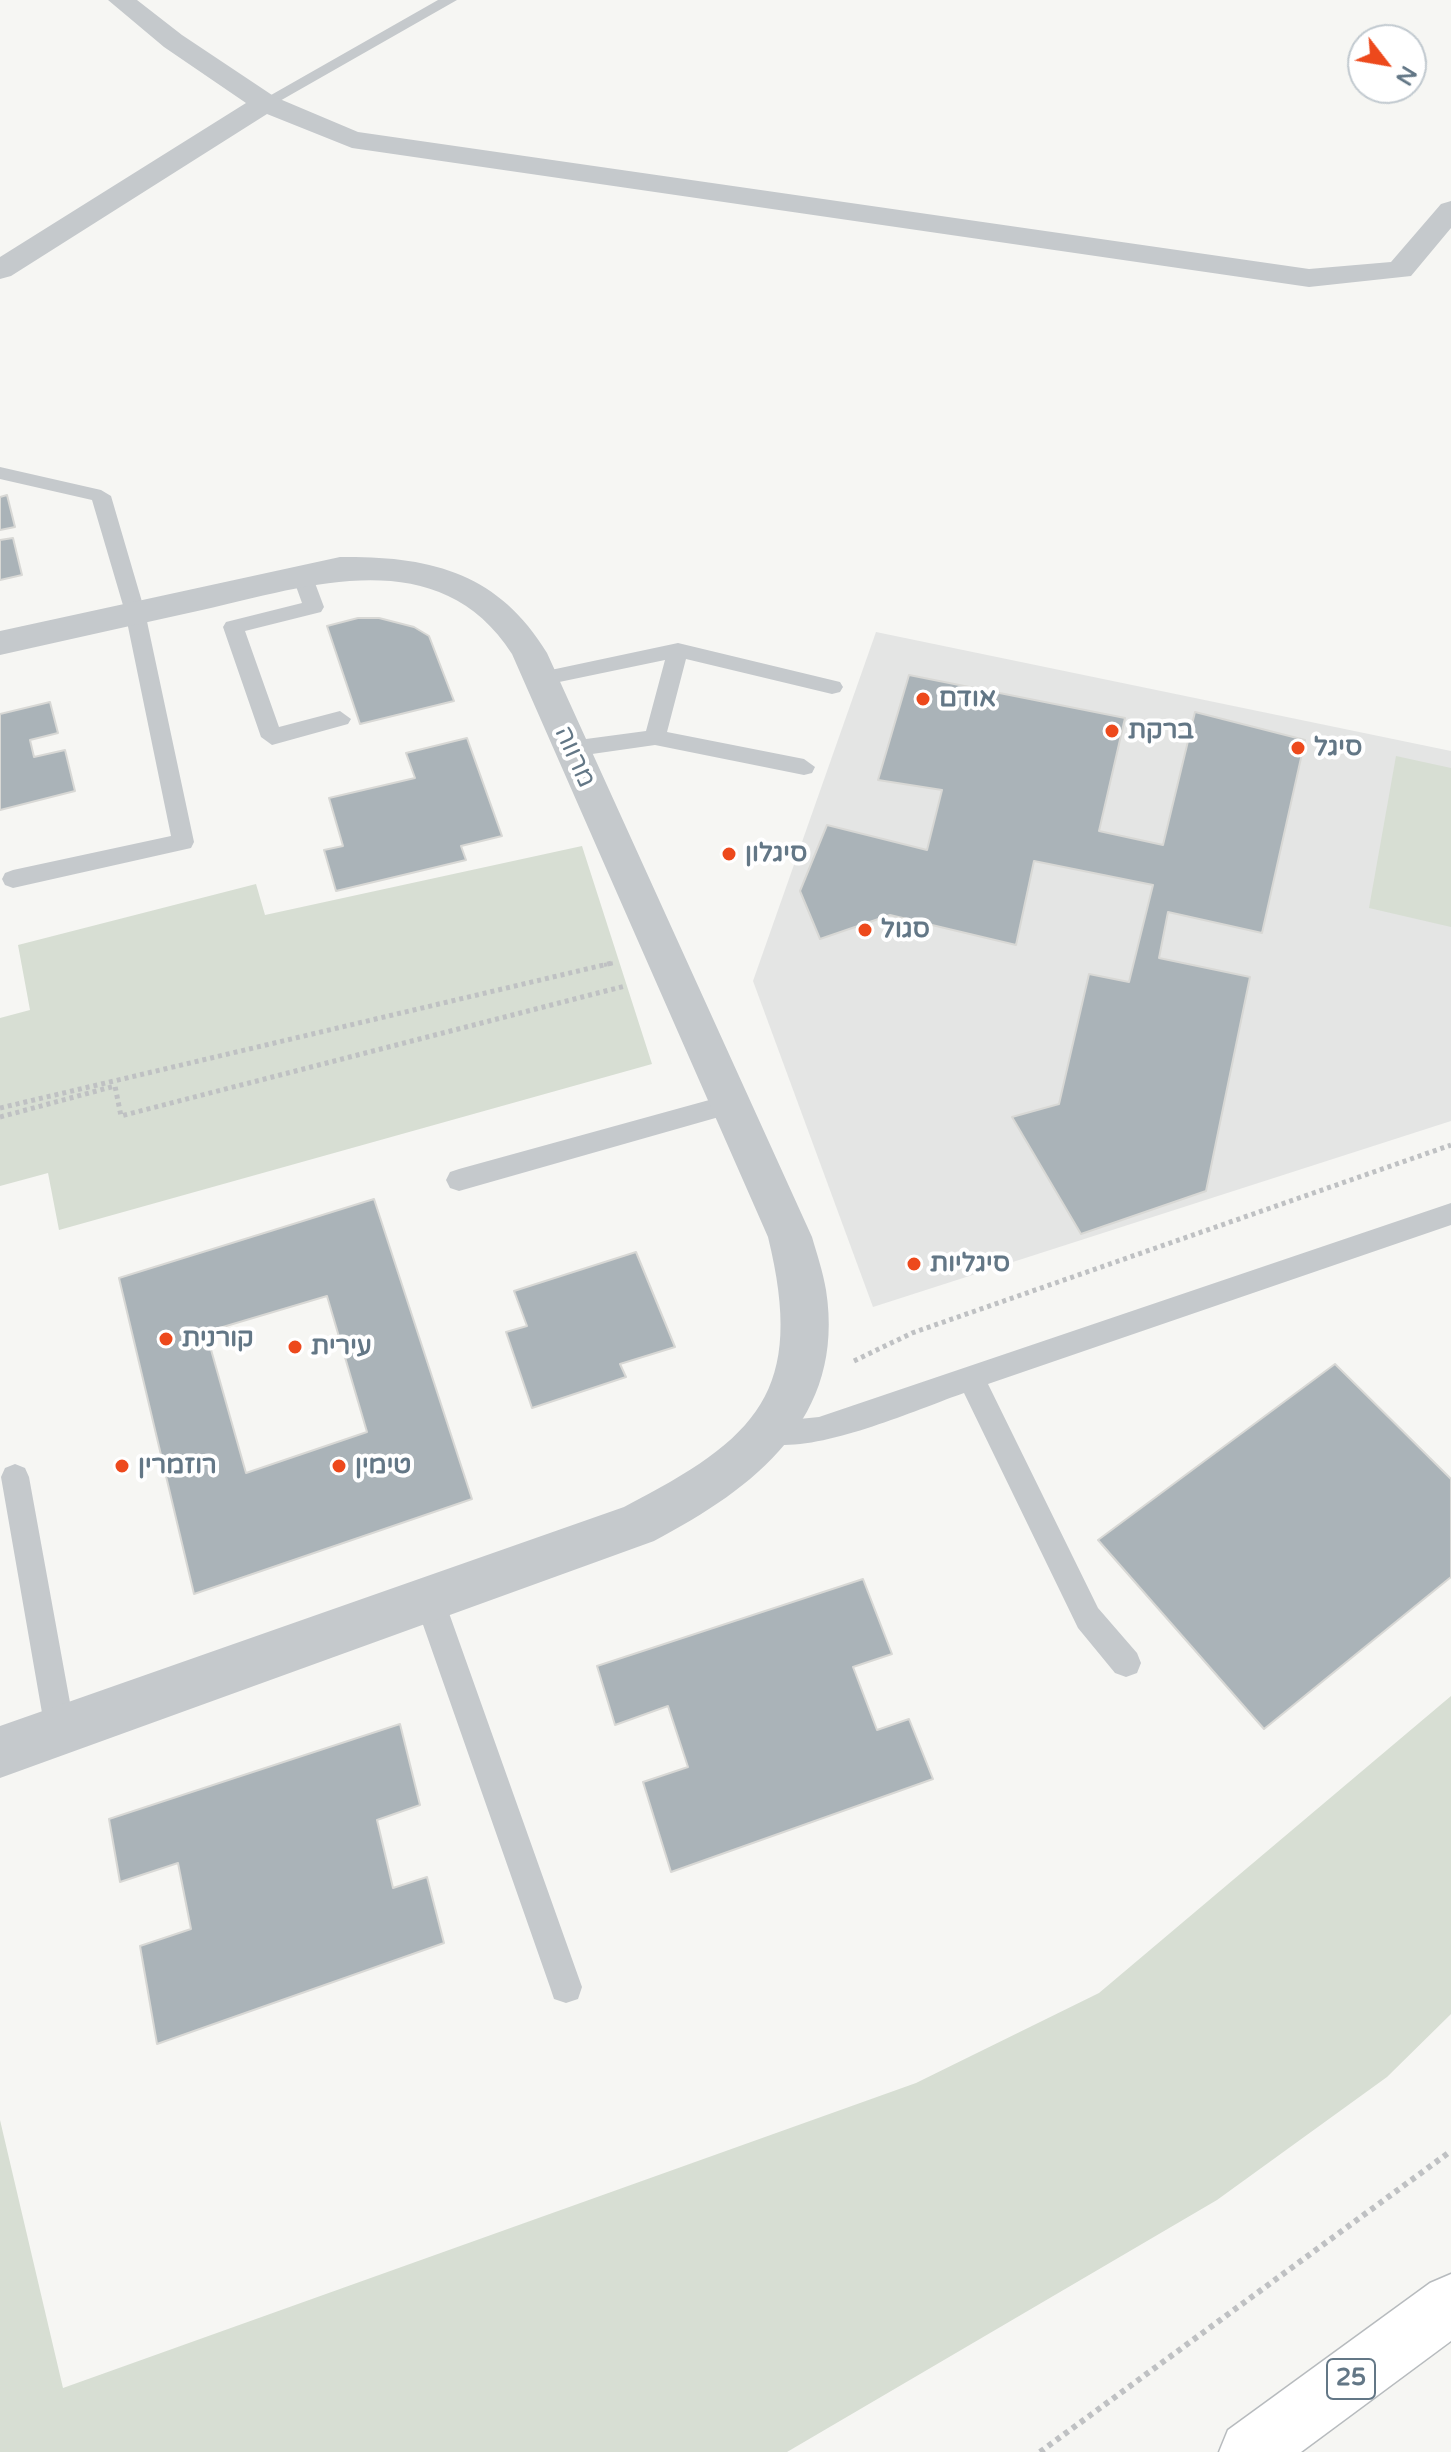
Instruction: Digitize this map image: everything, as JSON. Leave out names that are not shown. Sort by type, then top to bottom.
[{"type":"highway","name":"25","points":[[1250,2452],[1451,2304]]},
{"type":"street","points":[[121,0],[173,41],[265,103],[352,140],[1309,278],[1400,270],[1451,210]]},
{"type":"street","points":[[0,270],[265,103]]},
{"type":"street","name":"מרווה","points":[[0,643],[302,575],[374,567],[405,570],[457,585],[487,603],[510,624],[540,679],[731,1104],[800,1266],[808,1326],[795,1389]]},
{"type":"street","points":[[0,1752],[637,1525],[686,1502],[725,1477],[769,1432],[795,1389]]},
{"type":"lane","points":[[265,103],[449,0]]},
{"type":"lane","points":[[0,473],[101,496],[135,612],[183,842],[13,879]]},
{"type":"lane","points":[[302,575],[314,607],[233,627],[272,737],[340,719]]},
{"type":"lane","points":[[655,737],[678,650]]},
{"type":"lane","points":[[540,679],[678,650],[832,687]]},
{"type":"lane","points":[[571,749],[655,737],[804,767]]},
{"type":"lane","points":[[459,1180],[731,1104]]},
{"type":"lane","points":[[769,1432],[819,1430],[1451,1214]]},
{"type":"lane","points":[[970,1376],[1088,1618],[1126,1663]]},
{"type":"lane","points":[[15,1477],[60,1730]]},
{"type":"lane","points":[[429,1599],[566,1987]]},
{"type":"path","points":[[0,1108],[667,963]]},
{"type":"path","points":[[0,1117],[115,1086],[121,1116],[667,963]]},
{"type":"path","points":[[795,1389],[912,1333],[1451,1145]]},
{"type":"path","points":[[1040,2452],[1451,2151]]},
{"type":"shaded area","points":[[876,632],[1451,751],[1451,1121],[873,1307],[753,981]]},
{"type":"shaded area","points":[[1396,756],[1451,768],[1451,927],[1369,908]]},
{"type":"shaded area","points":[[582,846],[652,1064],[59,1230],[48,1173],[0,1186],[0,1018],[30,1010],[18,945],[256,884],[265,915]]},
{"type":"shaded area","points":[[1451,1696],[1451,2014],[1387,2077],[1217,2200],[787,2452],[0,2452],[0,2120],[63,2388],[916,2083],[1099,1993]]},
{"type":"building","points":[[7,495],[15,527],[0,530],[0,497]]},
{"type":"building","points":[[13,538],[22,575],[0,580],[0,540]]},
{"type":"building","points":[[358,618],[379,618],[414,627],[429,636],[454,701],[360,724],[327,626]]},
{"type":"building","points":[[909,675],[1125,718],[1099,831],[1163,845],[1195,712],[1305,740],[1262,933],[1168,912],[1159,958],[1250,977],[1206,1191],[1081,1234],[1012,1117],[1059,1104],[1089,974],[1129,982],[1153,885],[1034,861],[1016,945],[890,915],[820,939],[800,891],[827,825],[927,850],[942,790],[878,780]]},
{"type":"building","points":[[50,702],[58,733],[30,740],[34,757],[65,750],[75,791],[0,810],[0,714]]},
{"type":"building","points":[[467,738],[502,836],[461,846],[466,860],[336,891],[324,850],[343,846],[329,798],[415,778],[406,753]]},
{"type":"building","points":[[374,1199],[472,1499],[194,1594],[119,1278]],"holes":[[[327,1296],[367,1432],[246,1473],[206,1332]]]},
{"type":"building","points":[[636,1252],[675,1347],[620,1364],[626,1377],[532,1408],[506,1332],[527,1326],[514,1291]]},
{"type":"building","points":[[1335,1364],[1451,1479],[1451,1577],[1264,1729],[1098,1540]]},
{"type":"building","points":[[863,1579],[892,1654],[853,1667],[877,1730],[909,1719],[933,1779],[671,1872],[643,1782],[688,1767],[668,1706],[615,1725],[597,1666]]},
{"type":"building","points":[[400,1724],[420,1805],[377,1820],[393,1888],[427,1877],[444,1943],[157,2044],[140,1946],[191,1929],[178,1863],[120,1882],[109,1819]]},
{"type":"place","name":"אודם","points":[[923,699]]},
{"type":"place","name":"ברקת","points":[[1112,731]]},
{"type":"place","name":"סיגל","points":[[1298,748]]},
{"type":"place","name":"סיגלון","points":[[729,854]]},
{"type":"place","name":"סגול","points":[[865,930]]},
{"type":"place","name":"סיגליות","points":[[914,1264]]},
{"type":"place","name":"קורנית","points":[[166,1339]]},
{"type":"place","name":"עירית","points":[[295,1347]]},
{"type":"place","name":"רוזמרין","points":[[122,1466]]},
{"type":"place","name":"טימין","points":[[339,1466]]}]
